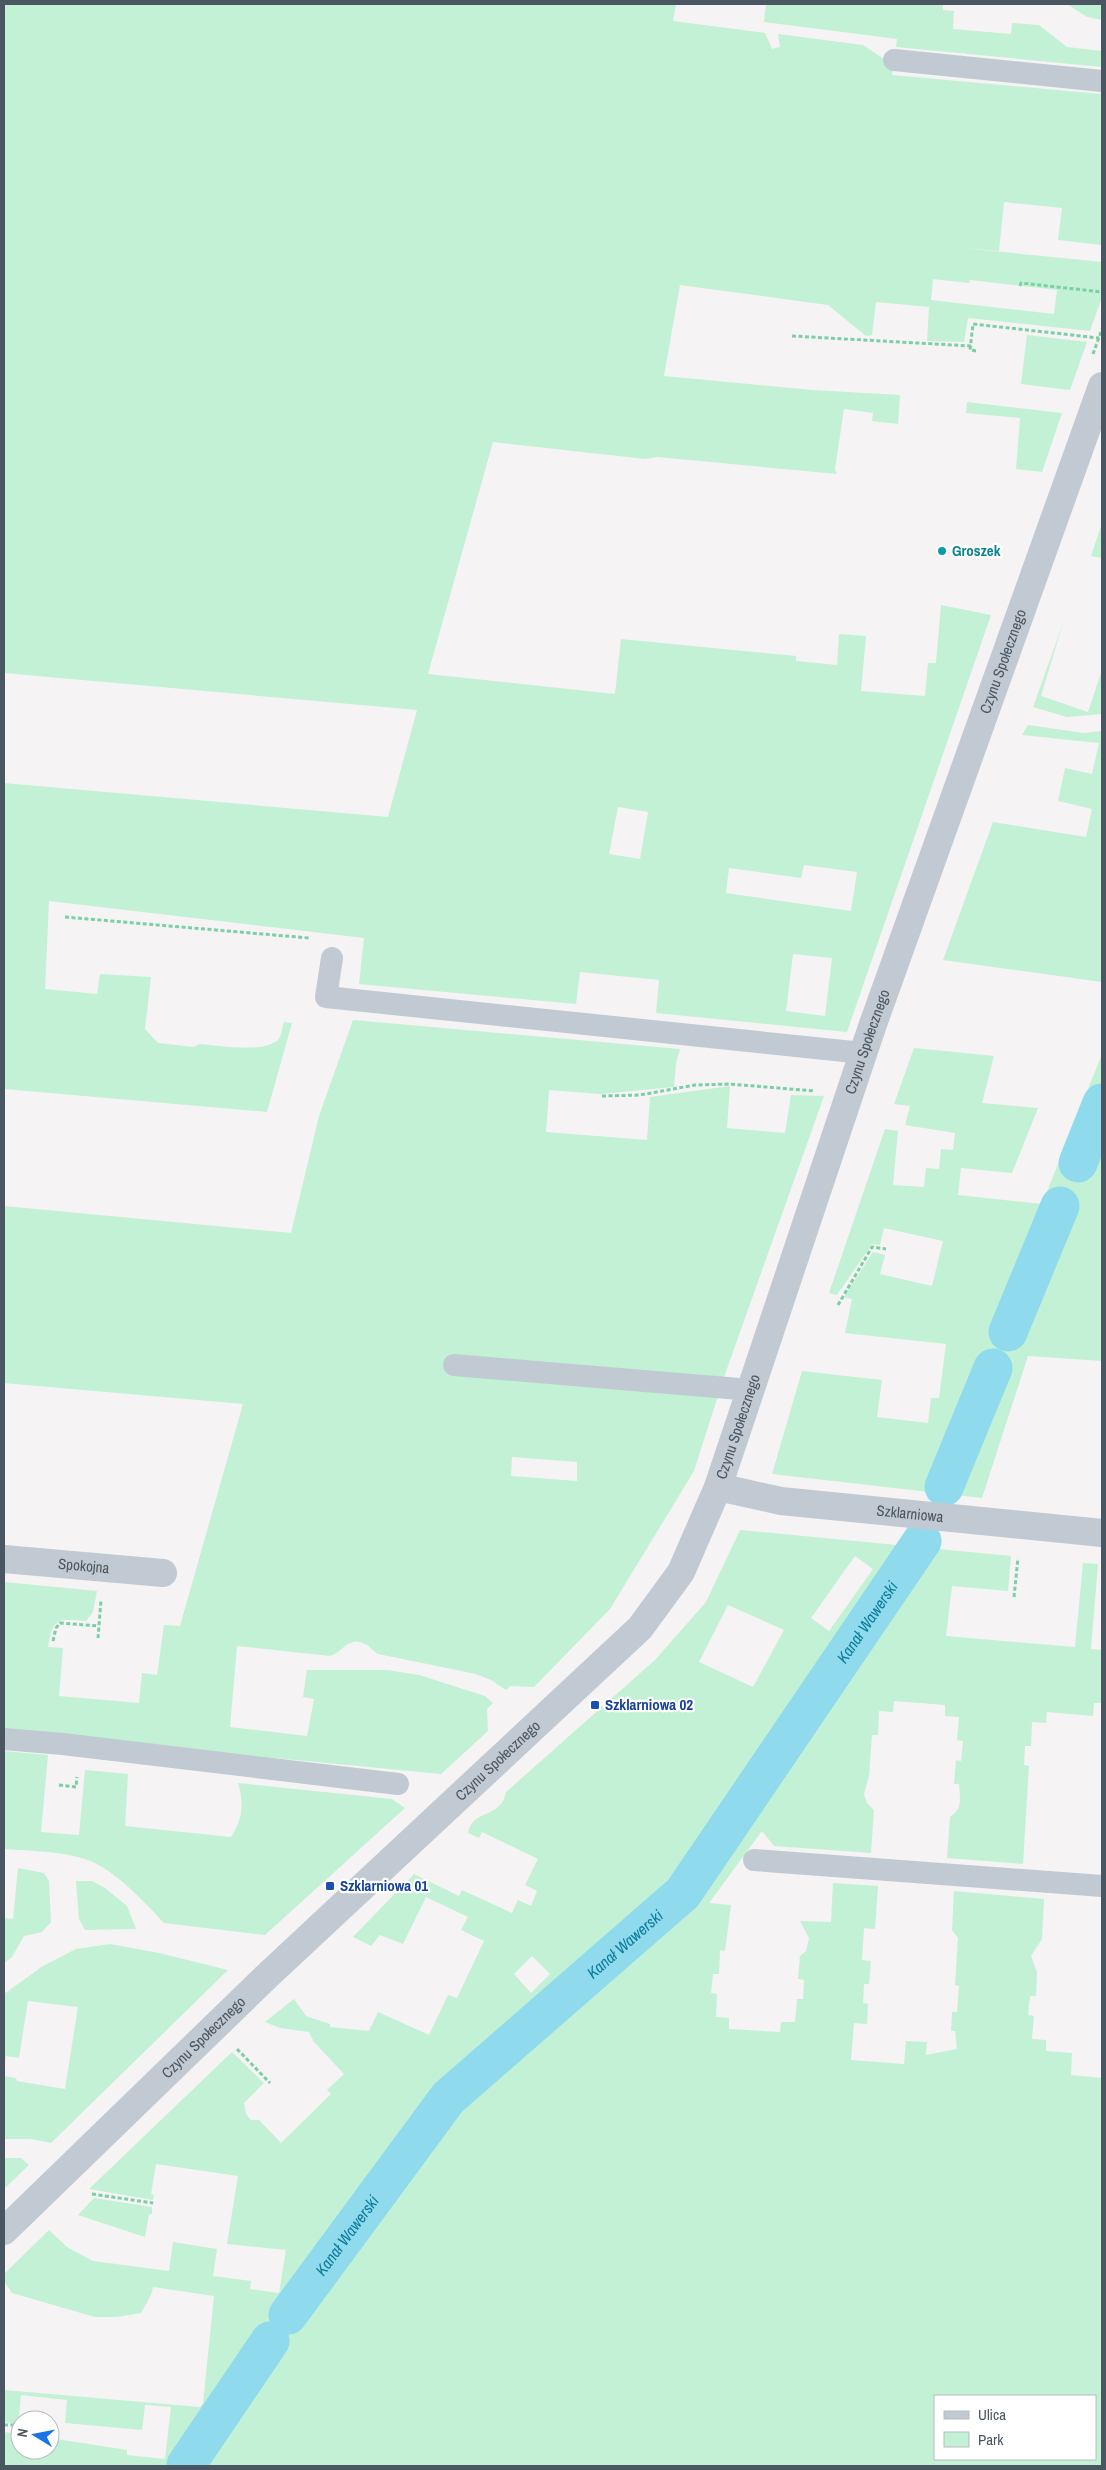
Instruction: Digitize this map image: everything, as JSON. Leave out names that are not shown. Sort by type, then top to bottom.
[{"type":"street","name":"Czynu Społecznego","points":[[4,2232],[268,1976],[640,1628],[681,1572],[718,1487],[863,1054],[1096,375]]},
{"type":"street","name":"Szklarniowa","points":[[718,1487],[780,1501],[1102,1533]]},
{"type":"street","name":"Spokojna","points":[[4,1559],[163,1573]]},
{"type":"lane","points":[[894,60],[1102,81]]},
{"type":"lane","points":[[332,958],[326,997],[863,1054]]},
{"type":"lane","points":[[454,1365],[750,1390]]},
{"type":"lane","points":[[4,1739],[63,1744],[398,1784]]},
{"type":"lane","points":[[754,1860],[1102,1886]]},
{"type":"path","points":[[1020,286],[1021,283],[1102,292]]},
{"type":"path","points":[[976,351],[970,350],[973,324],[1099,338]]},
{"type":"path","points":[[1096,375],[1099,338],[1102,329]]},
{"type":"path","points":[[792,336],[971,346]]},
{"type":"path","points":[[65,918],[311,938],[332,958]]},
{"type":"path","points":[[602,1096],[640,1095],[695,1085],[730,1084],[816,1090]]},
{"type":"path","points":[[838,1305],[872,1246],[886,1249]]},
{"type":"path","points":[[1014,1597],[1018,1557]]},
{"type":"path","points":[[98,1638],[101,1592]]},
{"type":"path","points":[[53,1641],[56,1628],[60,1623],[98,1626]]},
{"type":"path","points":[[237,2048],[270,2083]]},
{"type":"path","points":[[86,2193],[153,2203]]},
{"type":"green space","points":[[4,4],[676,4],[673,21],[765,33],[772,49],[780,47],[778,34],[863,45],[893,65],[892,75],[1102,94],[1102,245],[1058,240],[1062,208],[1004,202],[999,251],[962,248],[1102,262],[1102,297],[1090,331],[968,318],[964,342],[927,341],[929,307],[876,302],[872,335],[866,336],[828,305],[680,285],[664,376],[812,390],[900,395],[898,424],[872,421],[873,413],[844,409],[835,469],[837,474],[657,457],[645,459],[493,442],[428,674],[615,694],[621,639],[796,656],[796,661],[837,665],[839,634],[866,636],[861,691],[925,696],[928,663],[936,663],[941,605],[991,615],[847,1032],[656,1013],[659,980],[580,972],[576,1004],[359,984],[364,938],[49,901],[45,989],[97,994],[100,974],[151,977],[145,1029],[158,1043],[194,1047],[199,1044],[242,1048],[266,1046],[274,1043],[280,1037],[284,1022],[292,1023],[267,1112],[4,1089],[4,783],[388,817],[417,710],[4,673]],"holes":[[[933,279],[969,283],[970,280],[1057,290],[1054,314],[931,300]],[[618,807],[648,812],[640,859],[609,854]],[[804,865],[857,872],[851,911],[726,893],[729,868],[801,878]],[[793,954],[832,958],[825,1016],[786,1011]]]},
{"type":"green space","points":[[766,4],[943,4],[943,10],[954,11],[953,29],[1011,34],[1012,23],[1039,25],[1067,47],[1102,51],[1102,67],[896,47],[897,39],[764,22]]},
{"type":"green space","points":[[1067,4],[1102,4],[1102,20],[1087,17]]},
{"type":"green space","points":[[1027,335],[1087,342],[1070,390],[1021,384]]},
{"type":"green space","points":[[967,402],[1062,413],[1042,472],[1016,469],[1020,418],[966,413]]},
{"type":"green space","points":[[1102,523],[1102,558],[1091,556]]},
{"type":"green space","points":[[1063,623],[1041,696],[1088,712],[1102,670],[1102,714],[1067,717],[1033,707]]},
{"type":"green space","points":[[1028,725],[1084,733],[1102,731],[1102,982],[943,960],[993,822],[1086,837],[1092,809],[1058,801],[1065,768],[1092,774],[1099,743],[1022,735]]},
{"type":"green space","points":[[353,1020],[680,1049],[676,1063],[674,1087],[600,1094],[549,1090],[546,1132],[647,1140],[650,1097],[730,1086],[727,1128],[785,1133],[791,1095],[824,1096],[723,1380],[694,1471],[610,1609],[534,1687],[510,1686],[506,1690],[491,1680],[476,1674],[378,1654],[367,1645],[359,1642],[350,1643],[330,1656],[237,1646],[230,1727],[307,1736],[314,1699],[303,1697],[307,1670],[387,1670],[419,1675],[485,1696],[493,1703],[487,1709],[488,1731],[441,1774],[4,1732],[4,1582],[97,1591],[93,1612],[86,1621],[63,1620],[58,1622],[52,1630],[48,1647],[63,1648],[59,1696],[139,1703],[142,1673],[157,1675],[164,1625],[180,1626],[243,1404],[4,1383],[4,1206],[291,1233],[319,1116]],"holes":[[[512,1457],[577,1462],[577,1481],[511,1476]]]},
{"type":"green space","points":[[914,1048],[994,1056],[982,1103],[1038,1108],[1012,1173],[961,1168],[958,1195],[1042,1204],[1102,1054],[1102,1361],[1028,1356],[982,1498],[772,1474],[802,1371],[882,1380],[877,1417],[928,1423],[931,1398],[939,1398],[946,1344],[845,1333],[852,1299],[844,1297],[873,1252],[885,1255],[880,1274],[932,1286],[943,1241],[884,1228],[880,1245],[872,1244],[837,1295],[829,1293],[885,1129],[898,1131],[893,1185],[924,1187],[926,1168],[939,1169],[941,1149],[953,1150],[955,1133],[905,1125],[910,1106],[894,1104]]},
{"type":"green space","points":[[740,1530],[1011,1556],[1008,1591],[952,1586],[946,1636],[1075,1647],[1083,1563],[1098,1564],[1091,1649],[1102,1650],[1102,1703],[1094,1703],[1093,1716],[1047,1712],[1046,1723],[1032,1722],[1031,1746],[1025,1746],[1024,1765],[1029,1766],[1023,1864],[947,1858],[950,1817],[957,1810],[960,1803],[959,1784],[954,1784],[956,1760],[961,1761],[963,1741],[957,1740],[959,1717],[945,1716],[945,1705],[894,1701],[893,1712],[879,1711],[878,1735],[872,1735],[869,1776],[864,1794],[867,1803],[874,1810],[871,1853],[774,1846],[762,1831],[709,1903],[731,1905],[725,1951],[720,1950],[719,1974],[713,1974],[711,1993],[717,1994],[716,2017],[729,2018],[729,2029],[780,2032],[781,2022],[795,2022],[797,1999],[803,1999],[804,1980],[798,1979],[800,1956],[806,1951],[809,1938],[800,1921],[831,1922],[833,1883],[878,1886],[875,1929],[864,1928],[862,1960],[871,1961],[869,1984],[864,1984],[863,2003],[868,2004],[867,2024],[854,2023],[851,2060],[904,2064],[906,2041],[927,2042],[926,2055],[957,2049],[955,2031],[951,2031],[952,2012],[957,2012],[959,1986],[955,1985],[958,1938],[952,1930],[954,1891],[1044,1899],[1042,1939],[1031,1956],[1037,1972],[1036,1996],[1030,1996],[1028,2015],[1034,2016],[1032,2039],[1046,2040],[1046,2051],[1072,2053],[1071,2075],[1102,2078],[1102,2466],[4,2466],[4,2432],[10,2433],[10,2460],[60,2460],[60,2440],[127,2450],[127,2455],[165,2459],[171,2407],[145,2405],[142,2430],[65,2423],[67,2400],[21,2395],[20,2410],[10,2410],[10,2423],[4,2422],[4,2390],[200,2407],[203,2403],[214,2296],[153,2287],[151,2295],[141,2313],[117,2317],[95,2317],[12,2293],[4,2281],[4,2274],[49,2230],[67,2247],[93,2261],[169,2271],[173,2242],[217,2249],[213,2276],[251,2281],[250,2289],[279,2293],[286,2250],[227,2244],[238,2176],[156,2164],[151,2194],[154,2195],[153,2200],[89,2189],[232,2052],[264,2083],[244,2103],[246,2114],[251,2120],[259,2120],[281,2143],[331,2094],[327,2090],[344,2074],[314,2042],[309,2032],[280,2028],[265,2022],[294,1999],[306,2016],[330,2024],[330,2027],[369,2031],[378,2012],[429,2035],[448,1995],[457,1998],[484,1941],[461,1930],[468,1917],[426,1897],[403,1944],[380,1935],[371,1946],[353,1937],[414,1874],[459,1896],[462,1890],[512,1913],[518,1900],[531,1906],[537,1891],[525,1885],[538,1859],[482,1832],[479,1838],[468,1833],[475,1820],[499,1806],[506,1792],[655,1660],[706,1602]],"holes":[[[855,1556],[873,1569],[829,1631],[811,1618]],[[728,1605],[784,1630],[753,1687],[699,1662]],[[532,1956],[550,1974],[531,1993],[514,1974]]]},
{"type":"green space","points":[[4,1751],[48,1755],[41,1832],[79,1835],[85,1770],[128,1774],[125,1826],[231,1837],[238,1824],[242,1804],[238,1783],[392,1799],[405,1808],[265,1935],[164,1923],[123,1882],[95,1863],[62,1854],[4,1849]]},
{"type":"green space","points":[[18,1868],[44,1873],[49,1881],[51,1922],[42,1932],[24,1936],[12,1957],[4,1963],[4,1918],[13,1919]]},
{"type":"green space","points":[[76,1881],[92,1881],[105,1888],[127,1906],[136,1929],[85,1930],[79,1919]]},
{"type":"green space","points":[[110,1944],[159,1953],[228,1970],[51,2143],[31,2139],[4,2139],[4,2076],[16,2078],[17,2081],[65,2089],[78,2007],[28,2001],[19,2058],[6,2056],[4,2069],[4,1994],[43,1966],[76,1949]]},
{"type":"green space","points":[[4,2158],[21,2158],[29,2165],[4,2189]]},
{"type":"green space","points":[[94,2198],[152,2207],[152,2214],[149,2214],[145,2237],[78,2215]]},
{"type":"waterway","name":"Kanał Wawerski","points":[[1078,1163],[1102,1103]]},
{"type":"waterway","name":"Kanał Wawerski","points":[[1008,1332],[1060,1206]]},
{"type":"waterway","name":"Kanał Wawerski","points":[[944,1487],[993,1368]]},
{"type":"waterway","name":"Kanał Wawerski","points":[[288,2315],[448,2098],[683,1893],[922,1541]]},
{"type":"waterway","name":"Kanał Wawerski","points":[[186,2465],[270,2341]]},
{"type":"place","name":"Groszek","points":[[942,551]]},
{"type":"place","name":"Szklarniowa 02","points":[[595,1705]]},
{"type":"place","name":"Szklarniowa 01","points":[[330,1886]]}]
